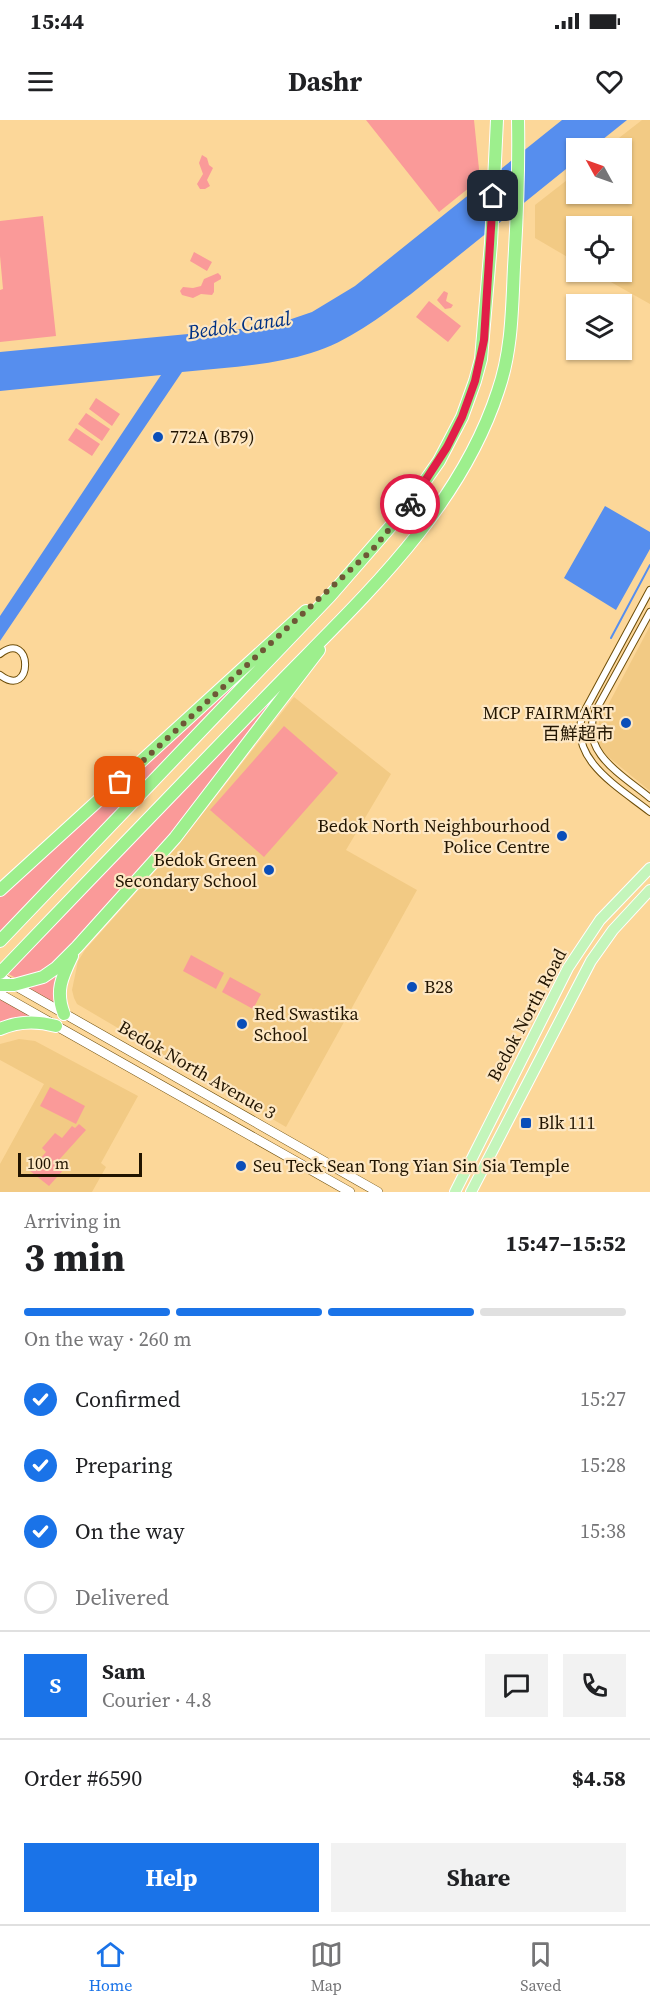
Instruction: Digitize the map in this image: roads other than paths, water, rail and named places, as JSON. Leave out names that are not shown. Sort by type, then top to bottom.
[{"type":"highway","points":[[0,942],[373,549],[431,474],[447,447],[468,402],[484,340],[497,123]]},
{"type":"highway","points":[[0,975],[324,638],[393,563],[451,488],[478,441],[499,391],[509,350],[516,229],[518,124]]},
{"type":"highway","points":[[0,890],[373,549]]},
{"type":"highway","points":[[0,985],[14,985],[45,976],[77,947],[175,838],[317,655],[324,638]]},
{"type":"highway","points":[[64,1014],[59,1001],[59,988],[77,947]]},
{"type":"highway","points":[[0,1029],[14,1024],[27,1023],[56,1026]]},
{"type":"main road","name":"Bedok North Road","points":[[455,1192],[568,968],[600,920],[650,868]]},
{"type":"main road","name":"Bedok North Road","points":[[471,1192],[599,948],[650,890]]},
{"type":"main road","points":[[618,900],[626,905],[635,905]]},
{"type":"main road","name":"Bedok North Avenue 3","points":[[0,975],[64,1014],[378,1192]]},
{"type":"main road","name":"Bedok North Avenue 3","points":[[0,994],[350,1192]]},
{"type":"street","points":[[650,590],[583,714],[579,733],[582,747],[590,760],[650,812]]},
{"type":"street","points":[[650,612],[595,712],[591,731],[593,743],[599,754],[650,798]]},
{"type":"street","points":[[0,648],[17,650],[26,662],[26,669],[15,679],[7,679],[0,675]]},
{"type":"street","points":[[0,654],[9,649]]},
{"type":"water","points":[[562,120],[627,120],[604,138],[566,138],[566,169],[411,294],[351,336],[325,348],[295,357],[264,363],[182,372],[0,641],[0,616],[161,375],[0,391],[0,352],[271,326],[312,312],[355,286]]},
{"type":"water","points":[[605,506],[650,532],[650,549],[616,610],[564,578]]},
{"type":"waterway","points":[[611,638],[650,565]]},
{"type":"place","name":"772A (B79)","points":[[158,437]]},
{"type":"place","name":"MCP FAIRMART 百鮮超市","points":[[626,723]]},
{"type":"place","name":"Bedok North Neighbourhood Police Centre","points":[[562,836]]},
{"type":"place","name":"Bedok Green Secondary School","points":[[269,870]]},
{"type":"place","name":"B28","points":[[412,987]]},
{"type":"place","name":"Red Swastika School","points":[[242,1024]]},
{"type":"place","name":"Blk 111","points":[[526,1123]]},
{"type":"place","name":"Seu Teck Sean Tong Yian Sin Sia Temple","points":[[241,1166]]},
{"type":"water label","name":"Bedok Canal","points":[[239,325]]}]
